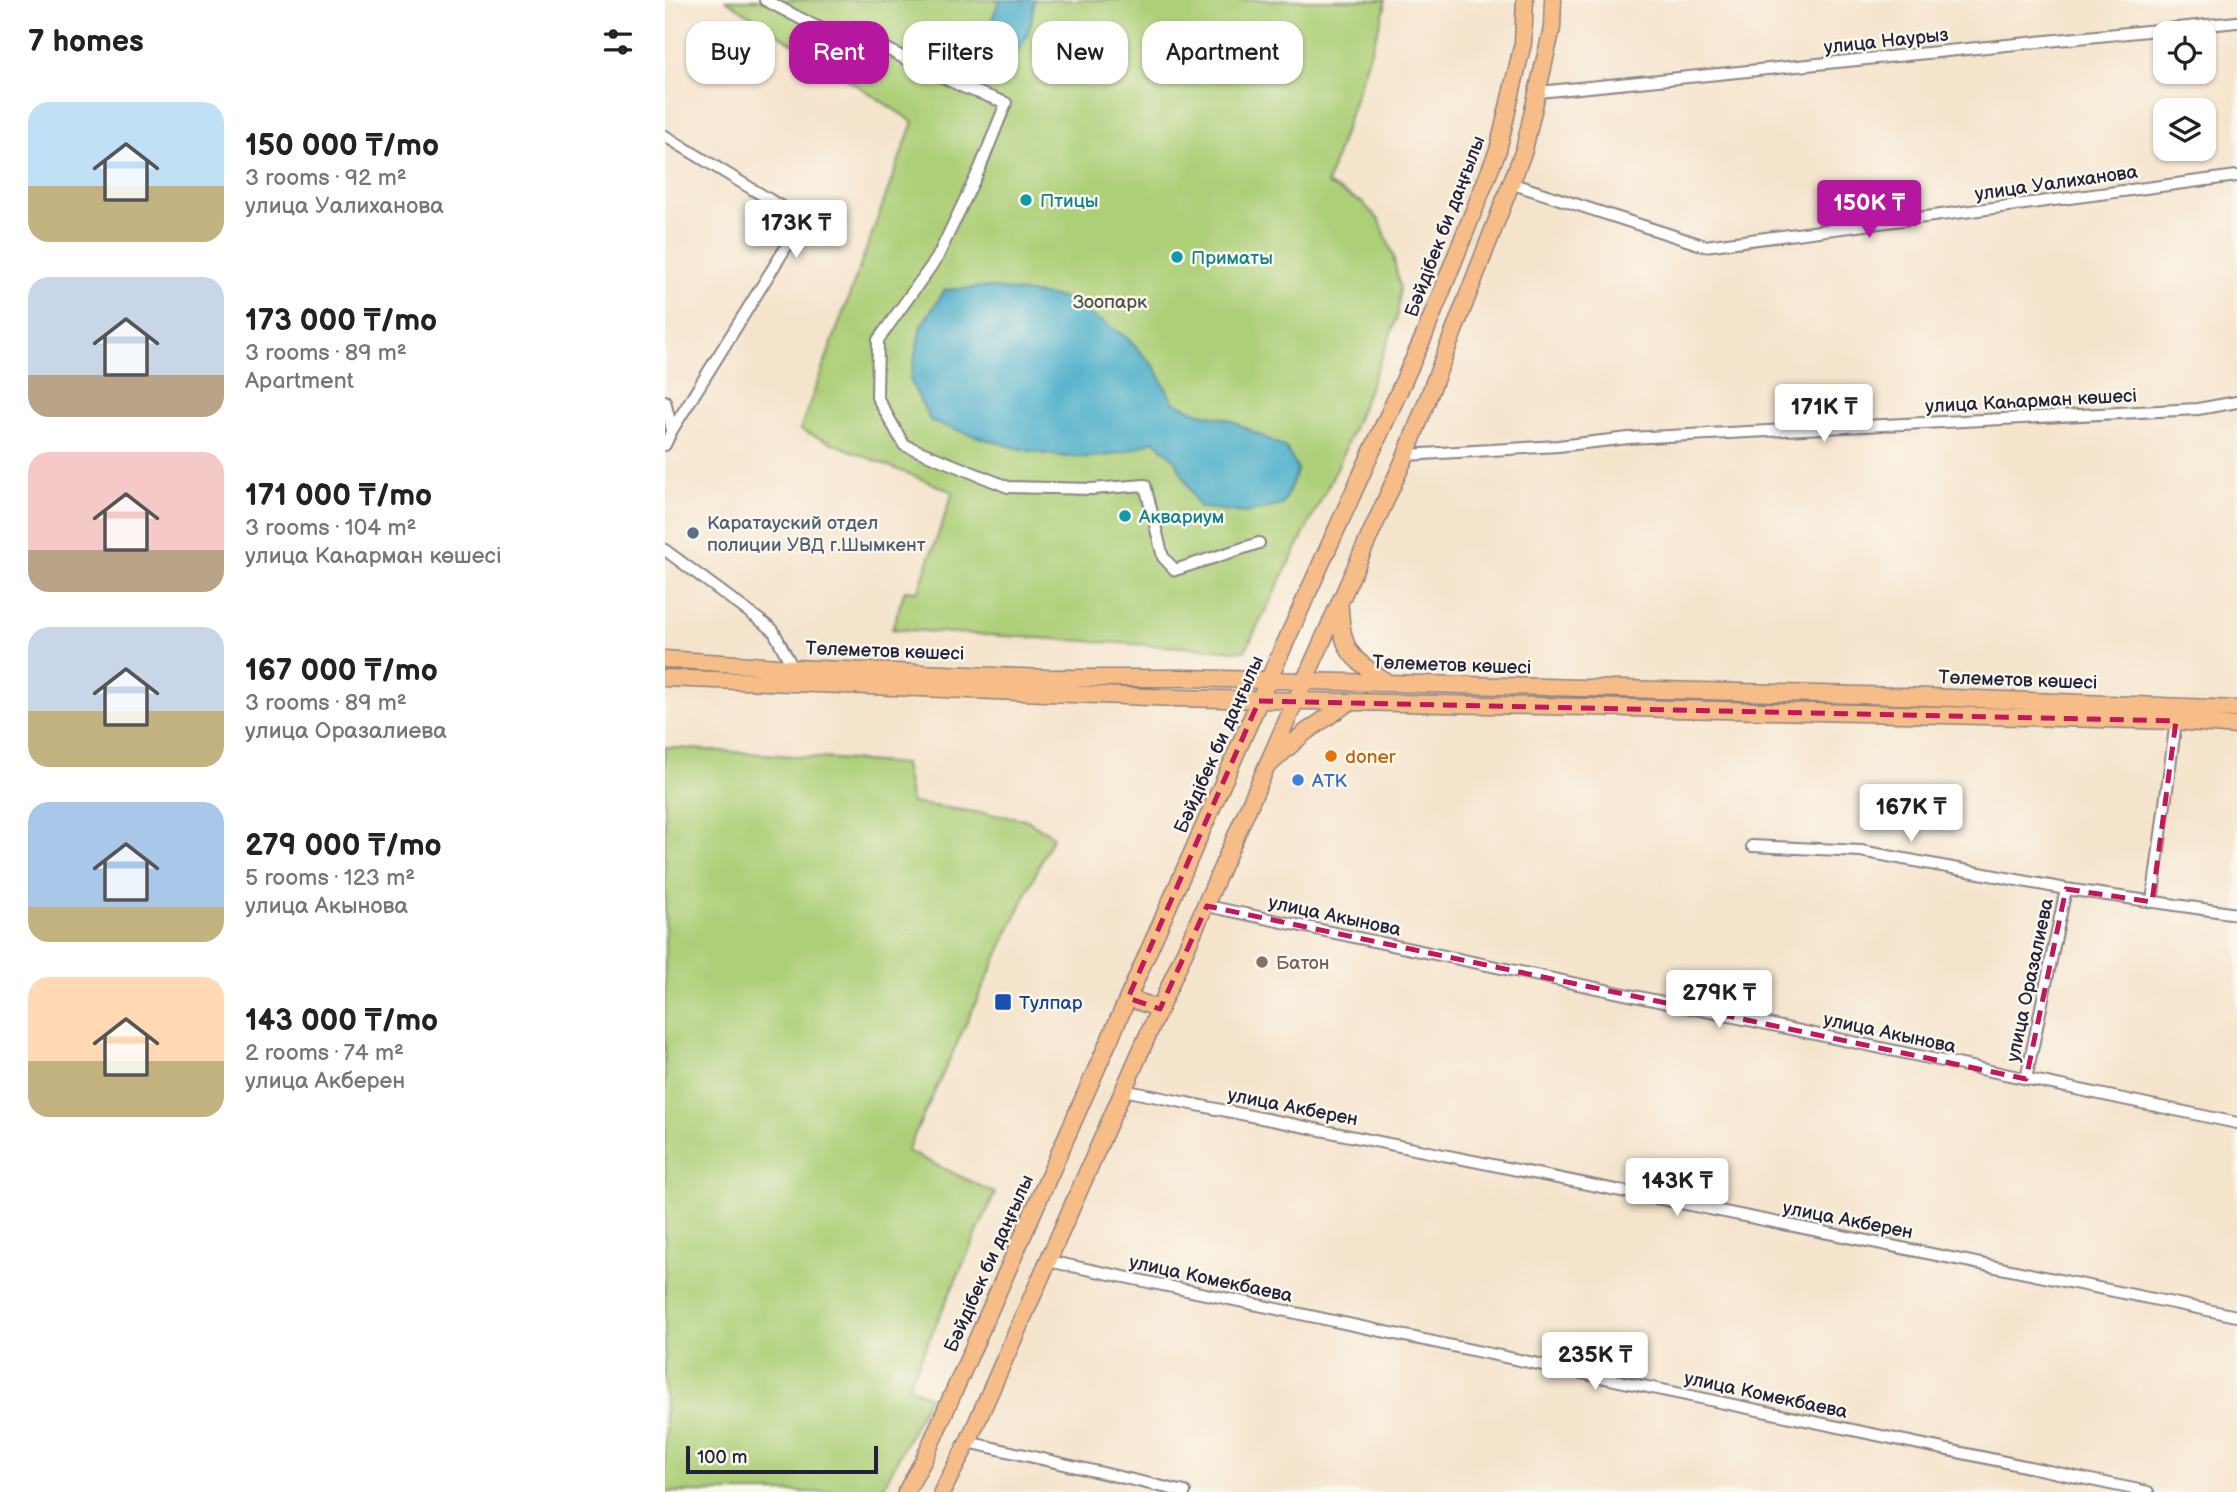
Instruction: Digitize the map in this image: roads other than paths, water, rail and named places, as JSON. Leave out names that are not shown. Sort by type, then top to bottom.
[{"type":"main road","name":"Бәйдібек би даңғылы","points":[[906,1492],[924,1459],[1259,701],[1424,337],[1498,150],[1523,43],[1525,0]]},
{"type":"main road","points":[[942,1492],[968,1442],[1406,455],[1524,150],[1552,28],[1553,0]]},
{"type":"main road","points":[[1339,604],[1343,640],[1350,653],[1388,683]]},
{"type":"main road","name":"Төлеметов көшесі","points":[[665,659],[1047,678],[1388,683],[1901,696],[2237,709]]},
{"type":"main road","name":"Төлеметов көшесі","points":[[665,678],[1259,701],[2176,722],[2237,726]]},
{"type":"main road","points":[[1266,769],[1303,734],[1348,703]]},
{"type":"main road","points":[[1128,998],[1160,1009]]},
{"type":"street","points":[[765,0],[815,26],[867,38],[963,87],[1006,103],[980,168],[937,258],[878,340],[877,397],[904,445],[1008,486],[1092,489],[1145,485],[1163,557],[1175,570],[1259,543]]},
{"type":"street","name":"улица Наурыз","points":[[1539,92],[2237,22]]},
{"type":"street","points":[[665,135],[803,220],[665,445]]},
{"type":"street","name":"улица Уалиханова","points":[[1513,184],[1705,246],[2237,176]]},
{"type":"street","points":[[665,401],[672,430]]},
{"type":"street","name":"улица Каһарман көшесі","points":[[1406,455],[1558,446],[1629,438],[2197,409],[2237,402]]},
{"type":"street","points":[[665,551],[773,630],[793,667]]},
{"type":"street","points":[[2152,902],[2176,722]]},
{"type":"street","name":"улица Оразалиева","points":[[1752,846],[1861,851],[2066,889],[2237,915]]},
{"type":"street","name":"улица Оразалиева","points":[[2026,1079],[2066,889]]},
{"type":"street","name":"улица Акынова","points":[[1207,906],[2237,1123]]},
{"type":"street","name":"улица Акберен","points":[[1123,1090],[2237,1316]]},
{"type":"street","name":"улица Комекбаева","points":[[1048,1261],[2148,1492]]},
{"type":"street","points":[[968,1442],[1185,1492]]},
{"type":"water","points":[[1000,0],[1034,0],[1028,32],[1018,50],[1018,21],[992,21]]},
{"type":"water","points":[[987,287],[1063,298],[1125,336],[1155,367],[1173,402],[1197,412],[1228,419],[1286,448],[1298,469],[1283,505],[1245,513],[1199,507],[1175,460],[1154,440],[1127,451],[1099,457],[1071,457],[1014,447],[931,422],[910,380],[921,326],[945,290]]},
{"type":"place","name":"Птицы","points":[[1026,200]]},
{"type":"place","name":"Приматы","points":[[1177,257]]},
{"type":"place","name":"Аквариум","points":[[1125,516]]},
{"type":"place","name":"Каратауский отдел полиции УВД г.Шымкент","points":[[693,533]]},
{"type":"place","name":"doner","points":[[1331,756]]},
{"type":"place","name":"АТК","points":[[1298,780]]},
{"type":"place","name":"Батон","points":[[1262,962]]},
{"type":"place","name":"Тулпар","points":[[1003,1002]]},
{"type":"park label","name":"Зоопарк","points":[[1110,301]]}]
